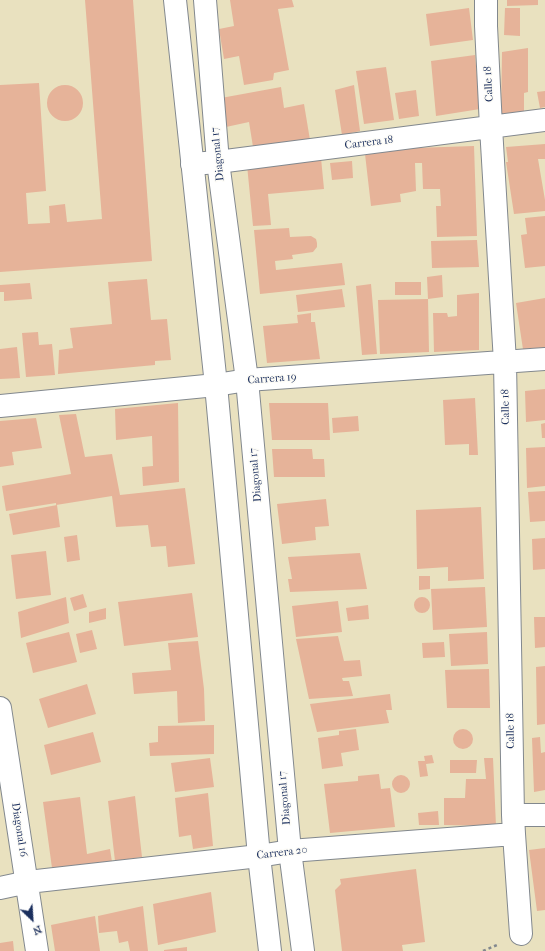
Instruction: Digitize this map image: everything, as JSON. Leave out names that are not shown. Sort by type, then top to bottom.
[{"type":"street","points":[[175,0],[216,385],[259,856],[270,951]]},
{"type":"street","name":"Diagonal 17","points":[[205,0],[218,162],[247,380],[290,851],[303,951]]},
{"type":"street","name":"Calle 18","points":[[486,0],[491,127],[505,362],[513,824],[521,934]]},
{"type":"street","name":"Carrera 18","points":[[192,164],[218,162],[545,120]]},
{"type":"street","name":"Carrera 19","points":[[0,406],[216,385],[247,380],[545,359]]},
{"type":"street","name":"Diagonal 16","points":[[0,708],[28,882],[37,951]]},
{"type":"street","name":"Carrera 20","points":[[0,888],[28,882],[259,856],[513,824],[545,815]]},
{"type":"building","points":[[85,0],[133,0],[152,261],[0,272],[0,85],[39,83],[46,191],[26,193],[28,224],[50,223],[49,206],[65,204],[67,222],[102,219]]},
{"type":"building","points":[[230,0],[292,0],[294,7],[278,9],[289,70],[274,73],[273,80],[244,85],[239,56],[224,59],[219,29],[234,26]]},
{"type":"building","points":[[507,0],[538,0],[538,5],[507,6]]},
{"type":"building","points":[[469,8],[473,40],[430,46],[426,14]]},
{"type":"building","points":[[505,8],[520,8],[520,36],[504,35]]},
{"type":"building","points":[[528,48],[528,92],[524,93],[524,113],[501,116],[502,52]]},
{"type":"building","points":[[475,55],[480,109],[436,116],[431,61]]},
{"type":"building","points":[[386,67],[394,120],[364,124],[356,71]]},
{"type":"building","points":[[69,85],[78,90],[82,96],[82,110],[78,116],[69,121],[61,121],[52,116],[48,110],[47,99],[52,90],[58,86]]},
{"type":"building","points":[[354,85],[360,131],[342,135],[335,90]]},
{"type":"building","points":[[281,87],[284,108],[304,104],[310,140],[254,153],[249,122],[226,127],[221,98]]},
{"type":"building","points":[[416,90],[419,116],[399,119],[395,93]]},
{"type":"building","points":[[545,91],[545,107],[540,108],[537,92]]},
{"type":"building","points":[[545,144],[545,159],[538,159],[545,200],[545,211],[514,214],[506,162],[508,162],[506,147]]},
{"type":"building","points":[[474,146],[477,236],[437,237],[436,206],[441,206],[440,189],[423,189],[422,163],[415,163],[416,191],[400,194],[401,202],[371,206],[365,154],[414,148]]},
{"type":"building","points":[[321,158],[324,189],[268,194],[271,225],[253,226],[247,165]]},
{"type":"building","points":[[352,161],[353,178],[332,180],[330,163]]},
{"type":"building","points":[[545,216],[545,266],[525,268],[521,235],[527,234],[525,218]]},
{"type":"building","points":[[289,228],[290,237],[311,236],[316,239],[317,247],[313,252],[292,255],[293,259],[275,261],[276,270],[342,263],[345,285],[260,294],[254,230]]},
{"type":"building","points":[[477,240],[479,267],[432,268],[431,241]]},
{"type":"building","points":[[442,275],[443,297],[428,299],[427,277]]},
{"type":"building","points":[[147,279],[151,320],[167,319],[171,360],[155,361],[155,365],[58,374],[59,350],[73,348],[70,328],[112,324],[108,282]]},
{"type":"building","points":[[395,282],[421,282],[421,295],[395,295]]},
{"type":"building","points":[[30,283],[32,299],[4,301],[4,292],[0,292],[0,285]]},
{"type":"building","points":[[371,284],[377,354],[362,355],[356,286]]},
{"type":"building","points":[[342,289],[345,307],[298,312],[296,295]]},
{"type":"building","points":[[479,293],[479,350],[434,352],[433,313],[447,313],[448,317],[457,316],[457,295]]},
{"type":"building","points":[[545,298],[545,352],[524,356],[516,303]]},
{"type":"building","points":[[428,299],[429,352],[380,354],[378,300]]},
{"type":"building","points":[[311,313],[311,322],[315,322],[320,359],[267,363],[263,326],[298,323],[297,315]]},
{"type":"building","points":[[38,332],[39,345],[52,344],[55,375],[26,377],[22,333]]},
{"type":"building","points":[[17,347],[20,378],[0,379],[0,349]]},
{"type":"building","points":[[545,389],[545,420],[526,422],[525,391]]},
{"type":"building","points":[[475,398],[478,455],[469,455],[469,444],[445,445],[443,400]]},
{"type":"building","points":[[178,403],[179,482],[143,486],[142,467],[153,466],[152,436],[116,440],[115,409]]},
{"type":"building","points":[[269,403],[328,403],[330,440],[272,440]]},
{"type":"building","points":[[76,414],[85,457],[112,454],[120,495],[185,488],[195,564],[168,567],[166,546],[151,547],[148,525],[116,527],[112,496],[6,511],[2,486],[71,474],[59,415]]},
{"type":"building","points":[[358,416],[359,431],[333,433],[332,418]]},
{"type":"building","points":[[36,418],[42,448],[12,452],[14,465],[0,467],[0,421]]},
{"type":"building","points":[[545,423],[545,438],[542,438],[541,424]]},
{"type":"building","points":[[545,447],[545,486],[527,488],[526,448]]},
{"type":"building","points":[[272,449],[312,449],[313,459],[324,459],[325,477],[274,477]]},
{"type":"building","points":[[545,491],[545,521],[530,522],[528,492]]},
{"type":"building","points":[[326,499],[329,526],[315,527],[316,540],[282,544],[277,504]]},
{"type":"building","points":[[57,505],[60,527],[13,535],[9,514]]},
{"type":"building","points":[[481,507],[484,579],[448,581],[448,567],[417,569],[416,510]]},
{"type":"building","points":[[77,535],[80,560],[67,562],[64,537]]},
{"type":"building","points":[[545,538],[545,569],[533,570],[532,539]]},
{"type":"building","points":[[46,551],[51,595],[16,599],[11,555]]},
{"type":"building","points":[[360,553],[367,589],[290,592],[288,579],[292,579],[288,557]]},
{"type":"building","points":[[419,576],[430,576],[430,589],[419,590]]},
{"type":"building","points":[[485,587],[487,627],[433,630],[431,589]]},
{"type":"building","points":[[192,593],[198,637],[124,646],[118,602]]},
{"type":"building","points":[[83,594],[87,607],[74,611],[70,598]]},
{"type":"building","points":[[66,597],[69,623],[21,638],[18,612]]},
{"type":"building","points":[[422,597],[428,599],[430,605],[428,611],[422,613],[416,611],[414,605],[416,599]]},
{"type":"building","points":[[338,601],[342,632],[296,637],[292,606]]},
{"type":"building","points":[[368,605],[369,619],[348,621],[346,608]]},
{"type":"building","points":[[106,608],[106,619],[89,623],[89,612]]},
{"type":"building","points":[[534,617],[545,617],[545,647],[535,648]]},
{"type":"building","points":[[92,630],[97,649],[80,653],[76,634]]},
{"type":"building","points":[[69,632],[77,662],[33,673],[26,643]]},
{"type":"building","points":[[487,632],[488,664],[451,666],[449,634]]},
{"type":"building","points":[[338,636],[344,661],[360,660],[362,676],[342,678],[343,681],[349,681],[353,696],[309,699],[296,639]]},
{"type":"building","points":[[198,641],[204,689],[205,721],[178,723],[177,691],[134,694],[132,673],[171,670],[168,643]]},
{"type":"building","points":[[444,642],[445,657],[423,658],[422,643]]},
{"type":"building","points":[[545,666],[545,724],[537,725],[536,667]]},
{"type":"building","points":[[489,669],[490,708],[447,708],[445,670]]},
{"type":"building","points":[[87,684],[96,714],[48,728],[39,699]]},
{"type":"building","points":[[390,694],[392,710],[386,710],[389,723],[317,732],[310,704]]},
{"type":"building","points":[[214,725],[214,754],[150,756],[149,743],[158,742],[158,726]]},
{"type":"building","points":[[356,729],[359,750],[341,753],[343,766],[322,769],[318,738],[339,735],[339,731]]},
{"type":"building","points":[[463,729],[470,732],[473,739],[470,746],[463,749],[456,746],[453,739],[456,732]]},
{"type":"building","points":[[93,732],[101,762],[51,775],[44,745]]},
{"type":"building","points":[[540,737],[541,753],[545,752],[545,790],[534,792],[532,738]]},
{"type":"building","points":[[432,755],[434,763],[426,764],[428,776],[420,777],[418,761],[425,761],[424,756]]},
{"type":"building","points":[[210,758],[214,787],[175,792],[171,763]]},
{"type":"building","points":[[484,758],[493,758],[496,826],[444,825],[444,798],[465,798],[466,779],[486,779]]},
{"type":"building","points":[[450,760],[477,760],[476,773],[450,773]]},
{"type":"building","points":[[379,774],[381,789],[390,788],[395,827],[330,833],[324,784],[358,781],[358,776]]},
{"type":"building","points":[[401,775],[407,778],[410,784],[407,790],[401,793],[395,790],[392,784],[395,778]]},
{"type":"building","points":[[208,793],[213,846],[193,849],[191,835],[179,837],[175,798]]},
{"type":"building","points":[[135,796],[142,857],[115,861],[108,801]]},
{"type":"building","points":[[80,797],[87,854],[110,849],[112,862],[54,871],[52,868],[43,802]]},
{"type":"building","points":[[438,811],[439,825],[419,825],[418,813]]},
{"type":"building","points":[[545,848],[545,910],[537,911],[529,850]]},
{"type":"building","points":[[416,869],[425,942],[402,945],[403,951],[342,951],[335,890],[341,884],[340,879]]},
{"type":"building","points":[[211,892],[216,932],[158,945],[153,904]]},
{"type":"building","points":[[143,906],[148,951],[130,951],[128,941],[119,943],[117,931],[99,933],[98,916]]},
{"type":"building","points":[[95,916],[100,951],[55,951],[51,925]]},
{"type":"building","points":[[13,941],[14,951],[0,951],[0,943]]},
{"type":"building","points":[[187,947],[187,951],[164,951],[164,950]]}]
